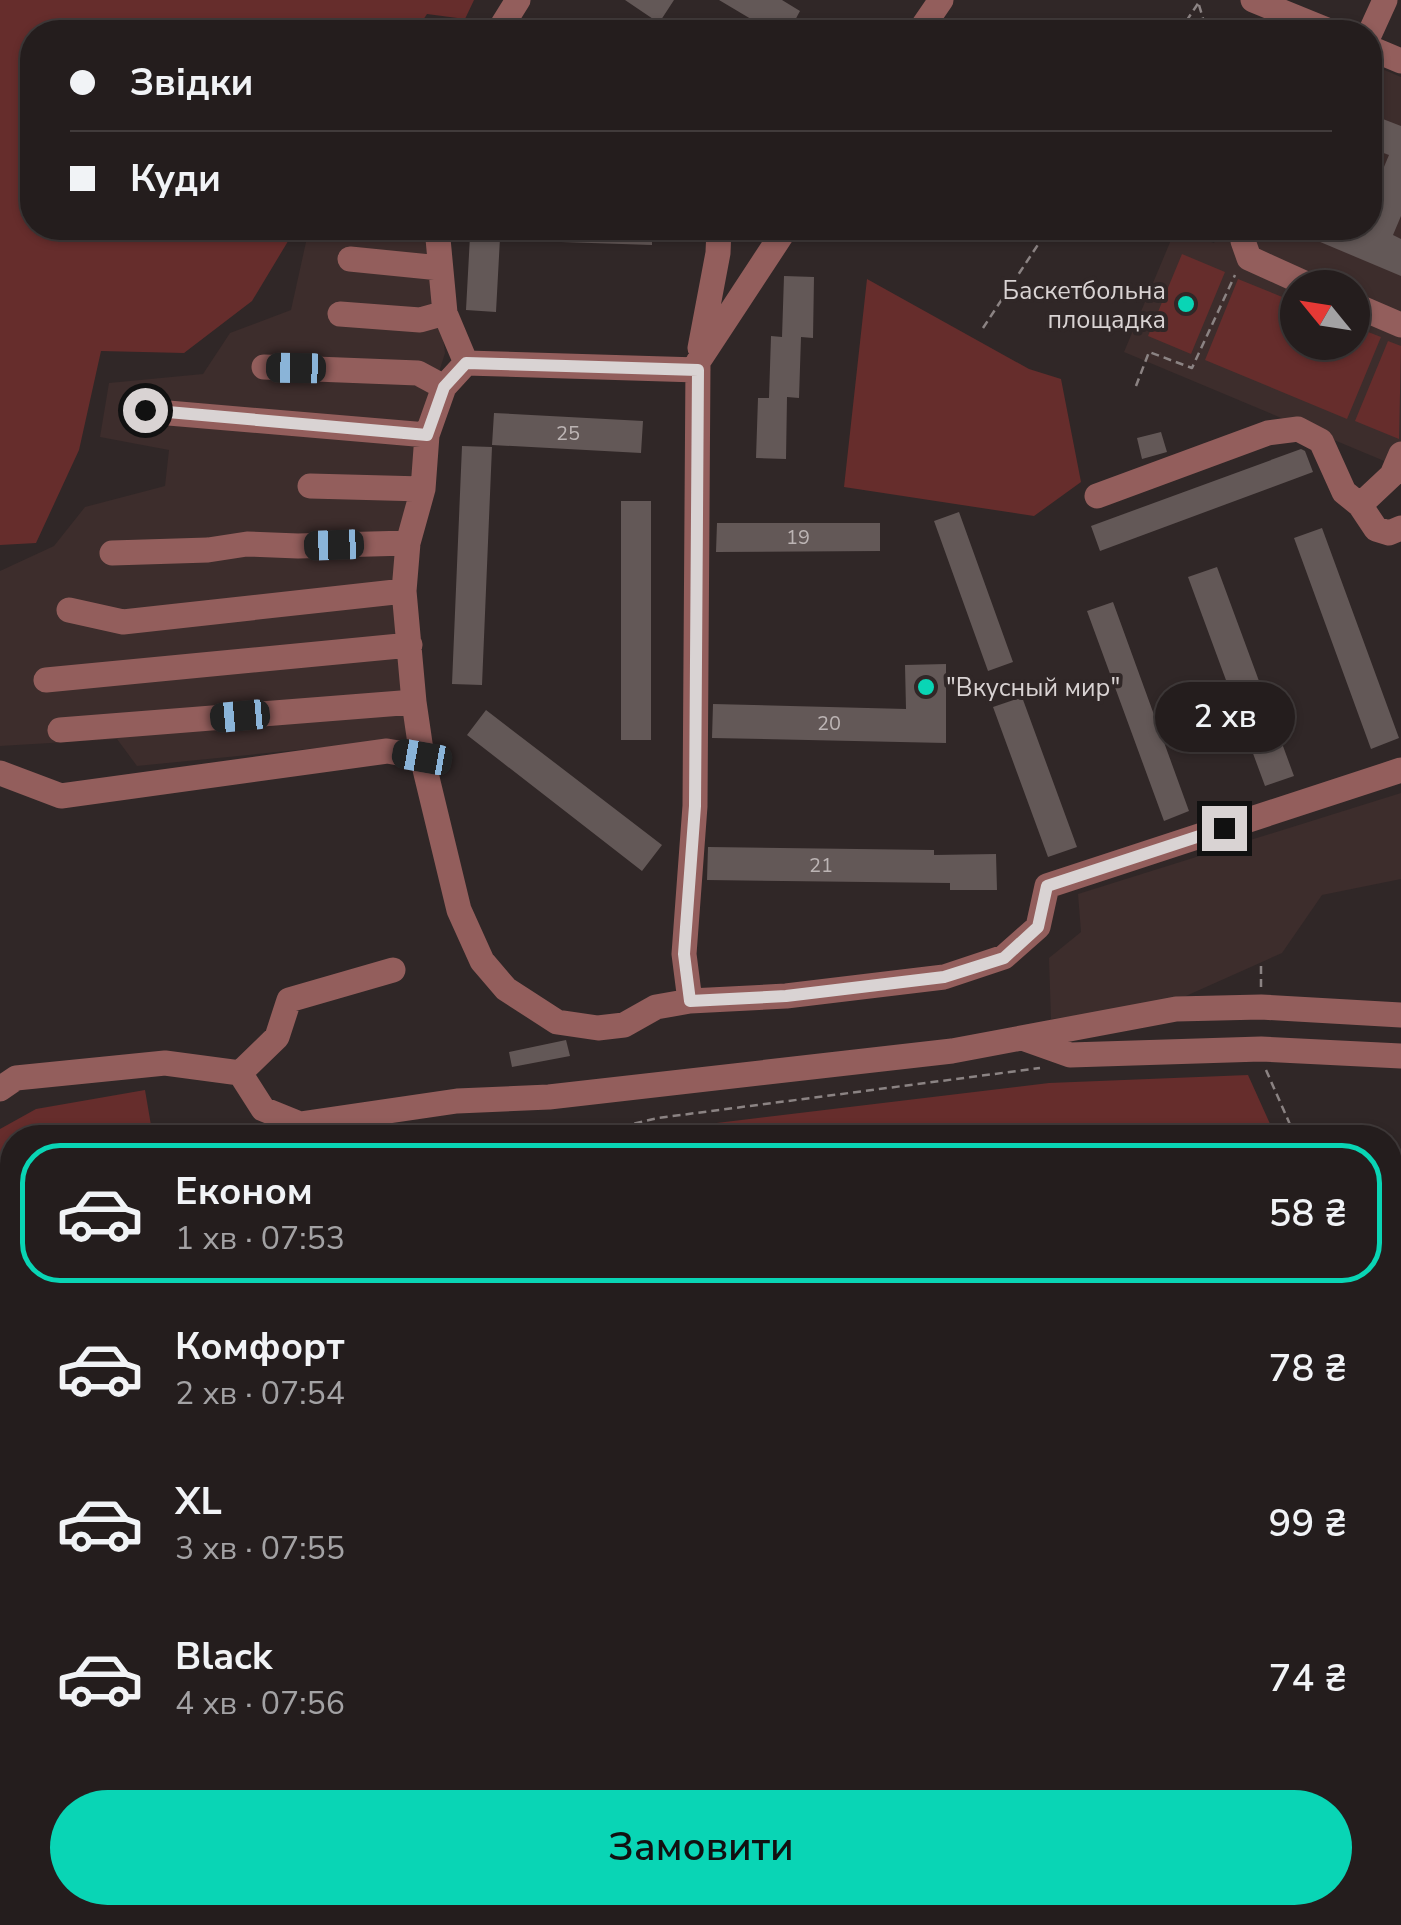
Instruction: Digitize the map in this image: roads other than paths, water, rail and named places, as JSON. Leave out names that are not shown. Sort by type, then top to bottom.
[{"type":"street","points":[[1253,0],[1302,20]]},
{"type":"street","points":[[439,240],[445,313],[466,363]]},
{"type":"street","points":[[690,1001],[684,954],[695,806],[698,366],[719,240]]},
{"type":"street","points":[[698,366],[778,240]]},
{"type":"street","points":[[1244,240],[1248,258],[1280,272]]},
{"type":"street","points":[[350,259],[440,268]]},
{"type":"street","points":[[1370,312],[1401,325]]},
{"type":"street","points":[[340,314],[420,320],[445,313]]},
{"type":"street","points":[[698,366],[466,363],[444,387],[427,435],[423,488],[408,543],[404,590],[422,757],[458,910],[482,962],[506,989],[557,1022],[598,1028],[624,1025],[656,1007],[690,1001],[786,996],[944,977],[1004,958],[1038,927],[1047,886],[1401,770]]},
{"type":"street","points":[[264,367],[418,373],[444,387]]},
{"type":"street","points":[[145,410],[427,435]]},
{"type":"street","points":[[1096,496],[1268,433],[1298,428],[1321,441],[1344,492],[1360,504],[1376,529],[1389,532],[1401,528]]},
{"type":"street","points":[[1360,504],[1392,475],[1401,454]]},
{"type":"street","points":[[310,486],[423,488]]},
{"type":"street","points":[[112,553],[208,550],[248,544],[408,543]]},
{"type":"street","points":[[69,610],[123,622],[404,590]]},
{"type":"street","points":[[46,680],[410,645]]},
{"type":"street","points":[[60,730],[414,702]]},
{"type":"street","points":[[0,773],[61,796],[387,750],[422,757]]},
{"type":"street","points":[[240,1072],[277,1037],[289,1000],[393,970]]},
{"type":"street","points":[[240,1072],[263,1109],[300,1124],[457,1101],[550,1097],[952,1051],[1176,1009],[1261,1007],[1401,1015]]},
{"type":"street","points":[[1020,1038],[1070,1055],[1261,1049],[1401,1056]]},
{"type":"street","points":[[5,1078],[165,1063],[240,1072]]},
{"type":"place","name":"Баскетбольна площадка","points":[[1186,304]]},
{"type":"place","name":"\"Вкусный мир\"","points":[[926,687]]}]
